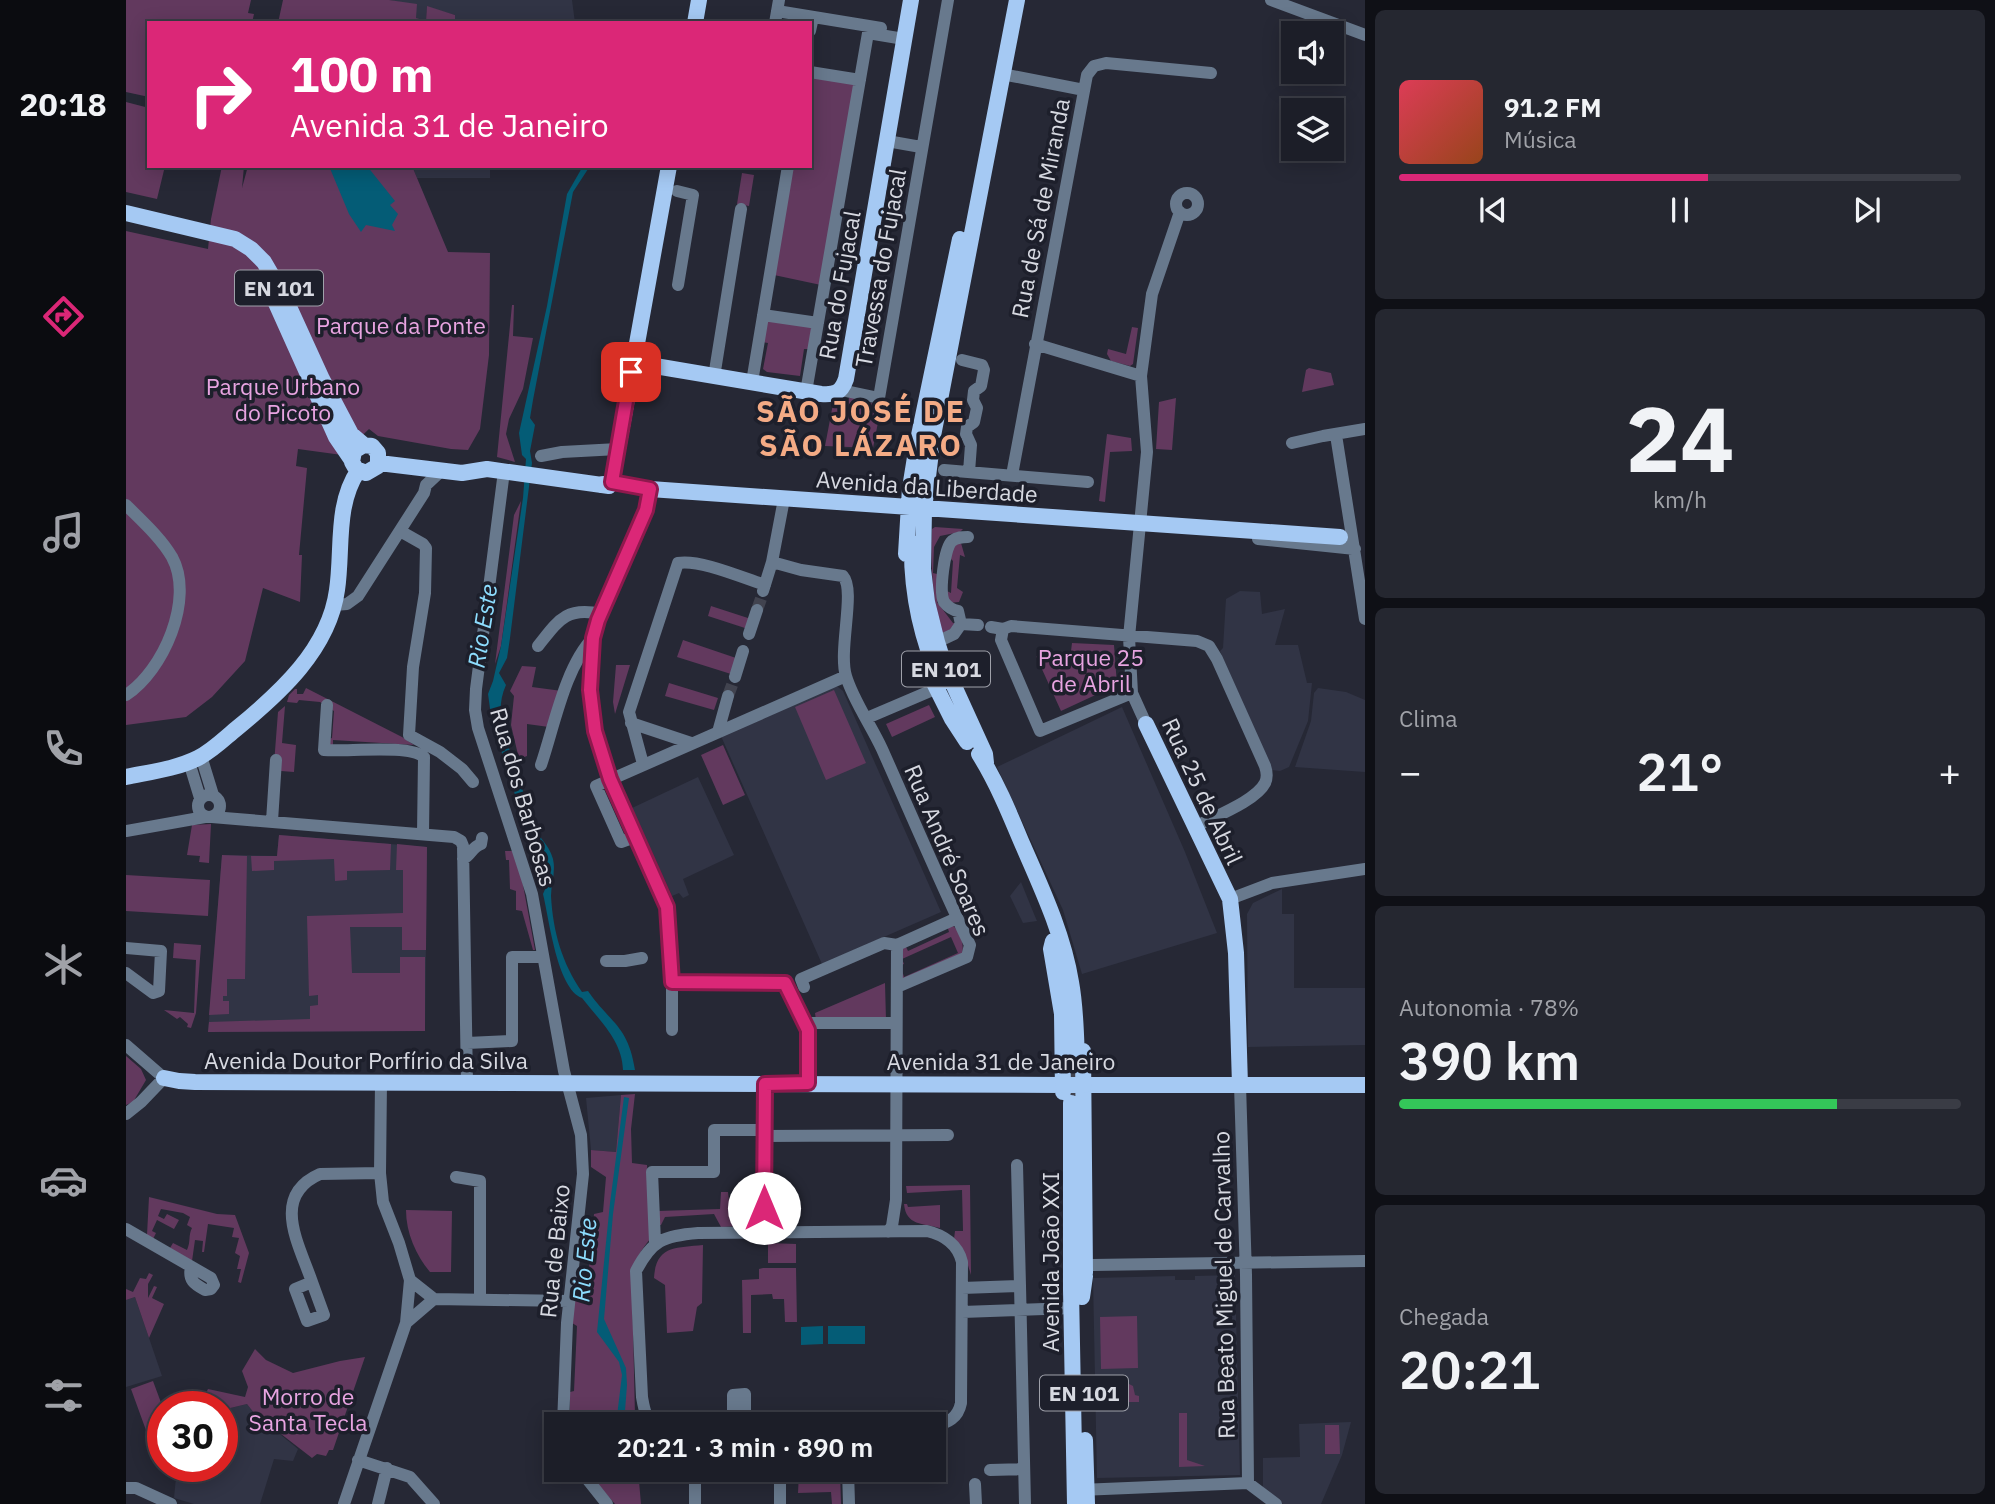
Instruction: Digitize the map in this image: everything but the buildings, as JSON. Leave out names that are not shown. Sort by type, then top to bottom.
[{"type":"main road","points":[[695,21],[699,0]]},
{"type":"main road","name":"Rua do Fujacal","points":[[655,366],[806,392],[834,395],[841,390],[846,379],[911,0]]},
{"type":"main road","points":[[926,436],[958,262],[965,240],[1007,0]]},
{"type":"main road","points":[[916,509],[925,404],[965,240],[1017,0]]},
{"type":"main road","points":[[606,484],[618,449],[669,168]]},
{"type":"main road","name":"EN 101","points":[[126,214],[235,239],[251,249],[264,262],[285,298],[339,414],[351,434],[364,445],[377,450],[379,463]]},
{"type":"main road","name":"EN 101","points":[[126,223],[231,248],[246,257],[259,270],[336,437],[354,465]]},
{"type":"main road","points":[[636,348],[638,356],[655,366]]},
{"type":"main road","points":[[631,372],[655,366]]},
{"type":"main road","points":[[126,777],[195,759],[295,677],[326,628],[334,605],[345,493],[356,449],[364,445]]},
{"type":"main road","points":[[354,465],[369,473],[379,463],[465,473],[484,478],[510,478]]},
{"type":"main road","points":[[465,473],[487,469],[510,478]]},
{"type":"main road","name":"Avenida da Liberdade","points":[[510,478],[1141,524],[1346,533]]},
{"type":"main road","name":"EN 101","points":[[916,509],[927,602],[944,664],[1053,914],[1071,980],[1076,1019],[1074,1062],[1065,981],[1053,941],[967,742],[935,690],[920,645],[910,604],[906,570],[916,509]]},
{"type":"main road","points":[[967,742],[925,644],[913,581],[914,543],[920,603],[938,668],[980,757],[986,763]]},
{"type":"main road","name":"Rua 25 de Abril","points":[[1146,724],[1230,900],[1236,953],[1240,1085]]},
{"type":"main road","points":[[1053,914],[1069,944],[1077,977],[1082,1020],[1084,1085],[1080,1282]]},
{"type":"main road","points":[[1053,941],[1051,949],[1062,1014],[1065,1216],[1080,1282]]},
{"type":"main road","name":"Avenida Doutor Porfírio da Silva","points":[[164,1077],[178,1082],[620,1083]]},
{"type":"main road","name":"Avenida 31 de Janeiro","points":[[620,1083],[1365,1085]]},
{"type":"main road","name":"Avenida João XXI","points":[[1073,1103],[1080,1282],[1081,1497]]},
{"type":"street","name":"Travessa do Fujacal","points":[[841,390],[879,398],[948,0]]},
{"type":"street","points":[[1271,0],[1365,35]]},
{"type":"street","points":[[777,11],[904,35]]},
{"type":"street","points":[[812,22],[813,17]]},
{"type":"street","points":[[806,392],[868,33],[904,35]]},
{"type":"street","name":"Rua de Sá de Miranda","points":[[1012,475],[1087,75],[1094,66],[1106,64],[1211,74]]},
{"type":"street","points":[[812,72],[860,80]]},
{"type":"street","points":[[1002,74],[1084,90]]},
{"type":"street","name":"Travessa do Fujacal","points":[[887,141],[921,147]]},
{"type":"street","points":[[752,383],[788,168]]},
{"type":"street","points":[[677,191],[693,195],[678,285]]},
{"type":"street","points":[[714,377],[741,209]]},
{"type":"street","name":"Rua 25 de Abril","points":[[1146,724],[1132,693],[1129,637],[1147,453],[1146,398],[1141,376],[1152,294],[1180,212]]},
{"type":"street","points":[[764,315],[818,323]]},
{"type":"street","points":[[1035,344],[1141,376]]},
{"type":"street","points":[[962,360],[982,365],[984,370],[981,386],[974,391],[973,400],[977,408],[974,422],[967,428],[966,434],[971,445],[969,472]]},
{"type":"street","points":[[1292,443],[1365,429]]},
{"type":"street","points":[[1336,435],[1346,533],[1355,549],[1365,619]]},
{"type":"street","points":[[541,456],[618,449]]},
{"type":"street","points":[[944,470],[1088,482]]},
{"type":"street","points":[[334,605],[347,604],[358,596],[426,485],[441,471]]},
{"type":"street","name":"Rua dos Barbosas","points":[[510,478],[475,689],[475,710],[484,747],[531,894],[568,1083]]},
{"type":"street","points":[[642,489],[646,510],[600,614],[593,638],[590,690],[595,731],[610,779],[667,907],[672,1030]]},
{"type":"street","points":[[643,764],[629,712],[678,563],[686,561],[698,564],[764,589],[784,499]]},
{"type":"street","points":[[126,505],[172,557],[178,571],[180,590],[178,616],[161,655],[142,681],[126,695]]},
{"type":"street","name":"Avenida da Liberdade","points":[[1217,528],[1236,536],[1355,549]]},
{"type":"street","points":[[400,531],[426,548],[425,593],[413,667],[409,735],[440,752],[462,769],[473,782]]},
{"type":"street","points":[[968,537],[958,537],[950,542],[945,550],[942,593],[944,601],[960,618],[991,627],[1011,626],[1197,641],[1209,646],[1267,775],[1265,783],[1251,797],[1195,827]]},
{"type":"street","points":[[610,779],[846,676],[843,642],[848,607],[847,581],[843,576],[801,570],[772,562]]},
{"type":"street","points":[[749,634],[757,610]]},
{"type":"street","points":[[538,646],[562,617],[587,611],[600,614]]},
{"type":"street","points":[[937,642],[954,634],[960,618]]},
{"type":"street","points":[[991,627],[1001,640],[1040,730],[1132,693]]},
{"type":"street","points":[[541,765],[556,714],[583,649],[593,638]]},
{"type":"street","points":[[735,677],[743,651]]},
{"type":"street","name":"Rua André Soares","points":[[846,676],[970,946],[967,957],[897,988]]},
{"type":"street","points":[[867,718],[935,690]]},
{"type":"street","points":[[718,732],[728,696]]},
{"type":"street","points":[[327,705],[324,750],[399,751],[419,753],[424,757],[423,834]]},
{"type":"street","points":[[631,723],[691,743]]},
{"type":"street","points":[[195,759],[208,806]]},
{"type":"street","points":[[272,821],[276,760]]},
{"type":"street","points":[[126,831],[171,821],[208,806],[238,818],[454,837],[461,841],[467,1083]]},
{"type":"street","points":[[463,859],[468,857],[477,840]]},
{"type":"street","points":[[1230,900],[1272,883],[1365,869]]},
{"type":"street","points":[[804,986],[801,979],[884,943],[897,945],[957,918]]},
{"type":"street","points":[[888,1232],[892,1226],[896,1200],[897,945]]},
{"type":"street","points":[[126,948],[161,951],[159,991],[153,993],[126,973]]},
{"type":"street","points":[[467,1043],[512,1041],[512,957],[542,957]]},
{"type":"street","points":[[606,961],[642,958]]},
{"type":"street","points":[[672,982],[785,983],[808,1030],[808,1083]]},
{"type":"street","points":[[896,1039],[891,1034],[891,1023],[892,1011],[897,1006]]},
{"type":"street","points":[[804,1023],[891,1023]]},
{"type":"street","points":[[126,1045],[164,1077],[126,1114]]},
{"type":"street","points":[[344,1504],[406,1323],[410,1280],[383,1202],[380,1173],[381,1082]]},
{"type":"street","name":"Rua de Baixo","points":[[564,1412],[569,1301],[583,1174],[581,1135],[568,1083]]},
{"type":"street","points":[[749,1232],[761,1219],[764,1211],[765,1084]]},
{"type":"street","name":"Rua Beato Miguel de Carvalho","points":[[1240,1085],[1248,1483]]},
{"type":"street","points":[[655,1242],[652,1172],[714,1172],[714,1130],[948,1135]]},
{"type":"street","points":[[1017,1165],[1025,1504]]},
{"type":"street","points":[[312,1282],[292,1223],[293,1202],[298,1192],[320,1174],[380,1173]]},
{"type":"street","points":[[456,1177],[480,1181],[480,1300]]},
{"type":"street","points":[[896,1200],[902,1218],[918,1232]]},
{"type":"street","points":[[764,1211],[772,1227],[781,1232]]},
{"type":"street","points":[[126,1228],[191,1267]]},
{"type":"street","points":[[645,1412],[636,1271],[655,1242],[684,1234],[933,1232],[957,1248],[962,1262],[960,1410],[946,1423]]},
{"type":"street","points":[[962,1312],[1021,1309],[1080,1282],[1092,1265],[1365,1261]]},
{"type":"street","points":[[410,1280],[434,1299],[569,1301]]},
{"type":"street","points":[[962,1289],[1020,1286]]},
{"type":"street","points":[[406,1323],[434,1299]]},
{"type":"street","points":[[733,1412],[733,1395],[744,1394],[745,1412]]},
{"type":"street","points":[[358,1460],[410,1476],[434,1504]]},
{"type":"street","points":[[378,1504],[387,1468]]},
{"type":"street","points":[[990,1470],[1024,1469]]},
{"type":"street","points":[[126,1475],[131,1488],[171,1504]]},
{"type":"street","points":[[590,1482],[607,1504]]},
{"type":"street","points":[[694,1482],[695,1504]]},
{"type":"street","points":[[780,1482],[780,1504]]},
{"type":"street","points":[[848,1482],[849,1504]]},
{"type":"street","points":[[1081,1497],[1248,1483],[1276,1504]]},
{"type":"street","points":[[975,1484],[976,1504]]},
{"type":"shaded area","points":[[389,0],[572,0],[575,21],[455,21],[455,15],[427,7],[426,21],[418,20],[399,2]]},
{"type":"shaded area","points":[[413,168],[490,168],[490,178],[417,178]]},
{"type":"shaded area","points":[[1240,591],[1260,592],[1262,614],[1285,609],[1275,645],[1298,645],[1307,683],[1312,683],[1308,721],[1289,767],[1280,771],[1272,770],[1220,651],[1223,648],[1226,599]]},
{"type":"shaded area","points":[[832,687],[843,691],[941,912],[822,964],[721,736]]},
{"type":"shaded area","points":[[1318,688],[1346,692],[1365,700],[1365,772],[1295,767],[1311,721],[1314,693]]},
{"type":"shaded area","points":[[1122,707],[1217,933],[1082,974],[1063,910],[997,767]]},
{"type":"shaded area","points":[[698,777],[734,855],[683,879],[689,895],[683,898],[679,893],[672,896],[632,808]]},
{"type":"shaded area","points":[[279,835],[427,847],[425,1031],[208,1032],[222,855],[277,856]]},
{"type":"shaded area","points":[[1021,882],[1037,921],[1023,923],[1010,896]]},
{"type":"shaded area","points":[[1282,889],[1282,914],[1294,914],[1294,988],[1365,988],[1365,1045],[1248,1047],[1247,914],[1253,903]]},
{"type":"shaded area","points":[[621,1095],[616,1152],[591,1150],[586,1098]]},
{"type":"shaded area","points":[[1235,1275],[1240,1475],[1097,1478],[1093,1278],[1175,1276],[1175,1280],[1195,1280],[1195,1276]]},
{"type":"shaded area","points":[[135,1297],[162,1376],[126,1387],[126,1300]]},
{"type":"shaded area","points":[[247,1404],[254,1413],[298,1449],[293,1461],[274,1459],[260,1504],[194,1504],[174,1498],[176,1482],[238,1482],[238,1406]]},
{"type":"shaded area","points":[[1351,1422],[1342,1455],[1321,1504],[1283,1504],[1263,1488],[1263,1458],[1300,1457],[1299,1424]]},
{"type":"green space","points":[[126,0],[251,0],[248,13],[254,14],[252,21],[147,21],[147,97],[126,92]]},
{"type":"green space","points":[[283,0],[389,0],[417,4],[416,18],[426,21],[278,21]]},
{"type":"green space","points":[[427,6],[455,15],[455,21],[426,21]]},
{"type":"green space","points":[[812,75],[855,83],[821,285],[774,275],[793,168],[812,168]]},
{"type":"green space","points":[[126,102],[147,107],[147,168],[165,168],[157,199],[126,192]]},
{"type":"green space","points":[[222,168],[244,168],[242,188],[247,168],[413,168],[448,252],[490,253],[489,355],[480,429],[468,450],[378,436],[369,429],[342,455],[298,449],[296,466],[307,468],[299,555],[302,555],[300,602],[263,588],[245,661],[212,697],[186,717],[126,725],[126,231],[208,249]]},
{"type":"green space","points":[[742,173],[754,175],[749,206],[737,204]]},
{"type":"green space","points":[[512,305],[513,336],[533,338],[523,389],[509,419],[506,434],[515,462],[497,457]]},
{"type":"green space","points":[[769,319],[808,325],[813,330],[810,349],[804,349],[800,376],[767,372],[763,369],[768,343],[762,342],[764,323]]},
{"type":"green space","points":[[1132,327],[1138,328],[1133,364],[1130,366],[1111,361],[1107,354],[1108,349],[1126,354]]},
{"type":"green space","points":[[1309,368],[1331,373],[1334,385],[1302,392],[1306,370]]},
{"type":"green space","points":[[850,396],[874,404],[873,409],[880,412],[873,448],[825,446],[833,404],[844,401],[845,404]]},
{"type":"green space","points":[[1176,398],[1172,450],[1156,449],[1159,402]]},
{"type":"green space","points":[[1107,434],[1131,438],[1132,451],[1110,452],[1105,502],[1099,501]]},
{"type":"green space","points":[[521,501],[501,646],[495,664],[514,515]]},
{"type":"green space","points":[[932,529],[963,529],[940,536],[934,547],[933,573],[937,574],[937,602],[953,623],[956,623],[946,634],[940,631],[934,593],[931,542]]},
{"type":"green space","points":[[961,543],[965,557],[960,555],[957,588],[963,592],[959,602],[949,603],[945,590],[951,593],[953,561],[948,556],[951,545]]},
{"type":"green space","points":[[711,606],[751,619],[748,629],[708,616]]},
{"type":"green space","points":[[683,640],[736,658],[731,674],[677,657]]},
{"type":"green space","name":"Parque 25 de Abril","points":[[1072,643],[1114,645],[1117,685],[1061,711],[1036,656],[1070,659]]},
{"type":"green space","points":[[616,665],[630,665],[615,714],[613,702]]},
{"type":"green space","points":[[522,666],[536,667],[532,687],[562,691],[549,727],[527,724],[527,756],[519,759],[511,725],[514,696],[510,691]]},
{"type":"green space","points":[[669,683],[718,698],[714,710],[665,696]]},
{"type":"green space","points":[[306,688],[414,745],[333,740],[333,745],[328,745],[328,739],[332,738],[334,711],[320,702],[287,702],[295,689],[297,694],[303,694]]},
{"type":"green space","points":[[834,690],[866,763],[826,780],[795,707]]},
{"type":"green space","points":[[929,705],[935,717],[892,737],[886,724]]},
{"type":"green space","points":[[285,706],[282,743],[296,745],[294,772],[281,771],[272,790],[278,712]]},
{"type":"green space","points":[[723,745],[745,795],[723,805],[701,755]]},
{"type":"green space","points":[[211,824],[209,863],[199,862],[200,856],[187,855],[192,825]]},
{"type":"green space","points":[[279,835],[391,844],[390,870],[347,871],[347,880],[335,881],[334,859],[274,861],[274,870],[252,871],[251,856],[277,856]]},
{"type":"green space","points":[[397,844],[427,847],[426,950],[402,950],[402,927],[350,927],[352,973],[400,973],[400,957],[425,957],[425,1031],[208,1032],[209,1022],[310,1019],[310,1006],[318,1005],[318,995],[309,996],[307,916],[403,913],[403,870],[396,870]]},
{"type":"green space","points":[[505,851],[513,851],[521,874],[535,950],[522,911],[516,910],[516,891],[510,889],[509,860],[506,860]]},
{"type":"green space","points":[[222,855],[247,856],[245,979],[227,979],[227,996],[223,996],[223,1001],[229,1001],[229,1014],[209,1015]]},
{"type":"green space","points":[[126,875],[210,880],[208,916],[126,911]]},
{"type":"green space","points":[[950,924],[960,937],[962,953],[901,981],[899,971],[902,970],[904,977],[958,953],[951,937],[902,959],[904,964],[898,963],[899,946],[904,943],[908,951],[949,932],[947,925]]},
{"type":"green space","points":[[174,943],[201,945],[196,1013],[191,1028],[187,1027],[188,1024],[180,1017],[177,1019],[164,1010],[194,1013],[196,960],[173,958]]},
{"type":"green space","points":[[885,983],[886,1020],[816,1020],[815,1013]]},
{"type":"green space","points":[[126,1056],[141,1069],[146,1080],[133,1102],[126,1105]]},
{"type":"green space","points":[[635,1094],[631,1129],[632,1163],[647,1165],[651,1238],[637,1260],[632,1285],[635,1412],[570,1412],[570,1392],[574,1391],[577,1326],[572,1323],[575,1296],[587,1289],[594,1214],[603,1212],[606,1177],[591,1167],[591,1150],[616,1152],[621,1095]]},
{"type":"green space","points":[[970,1185],[971,1275],[963,1249],[954,1239],[955,1231],[963,1231],[962,1190],[907,1193],[906,1186]]},
{"type":"green space","points":[[721,1192],[728,1192],[729,1201],[756,1201],[755,1214],[750,1224],[721,1227],[714,1214],[665,1217],[661,1225],[658,1225],[658,1211],[720,1209]]},
{"type":"green space","points":[[149,1197],[217,1214],[235,1215],[249,1253],[241,1283],[238,1282],[241,1269],[237,1269],[240,1256],[235,1253],[239,1238],[232,1237],[234,1228],[208,1224],[204,1252],[203,1241],[195,1240],[192,1261],[170,1248],[173,1243],[187,1250],[192,1228],[187,1225],[190,1217],[161,1209],[158,1216],[164,1219],[167,1214],[179,1220],[174,1229],[157,1220],[152,1231],[156,1233],[153,1239],[147,1235]]},
{"type":"green space","points":[[904,1204],[908,1207],[940,1205],[940,1228],[912,1220],[905,1211]]},
{"type":"green space","points":[[406,1210],[452,1211],[451,1272],[430,1272],[416,1251],[406,1219]]},
{"type":"green space","points":[[768,1243],[796,1244],[796,1263],[768,1263]]},
{"type":"green space","points":[[703,1245],[702,1303],[697,1307],[693,1331],[667,1333],[665,1285],[654,1278],[659,1259],[669,1250]]},
{"type":"green space","points":[[796,1268],[797,1322],[785,1322],[784,1299],[773,1299],[772,1294],[751,1295],[751,1333],[743,1333],[742,1280],[759,1279],[759,1269]]},
{"type":"green space","points":[[149,1273],[153,1275],[148,1284],[148,1298],[154,1286],[157,1287],[152,1298],[164,1304],[149,1338],[135,1297],[126,1300],[126,1289],[133,1292],[140,1278],[146,1279]]},
{"type":"green space","points":[[1137,1316],[1138,1368],[1101,1369],[1100,1317]]},
{"type":"green space","name":"Morro de Santa Tecla","points":[[255,1349],[266,1360],[293,1373],[365,1357],[333,1450],[329,1450],[326,1456],[317,1454],[312,1458],[254,1413],[247,1404],[238,1406],[238,1395],[245,1397],[248,1387],[242,1371]]},
{"type":"green space","points":[[1127,1379],[1133,1386],[1135,1395],[1139,1396],[1139,1402],[1103,1402],[1103,1385],[1120,1384]]},
{"type":"green space","points":[[153,1381],[157,1391],[147,1391],[147,1433],[131,1389]]},
{"type":"green space","points":[[1179,1413],[1187,1413],[1187,1460],[1205,1466],[1179,1467]]},
{"type":"green space","points":[[1325,1425],[1339,1425],[1340,1454],[1325,1454]]},
{"type":"green space","points":[[596,1482],[639,1482],[641,1504],[615,1504]]},
{"type":"green space","points":[[799,1482],[840,1482],[841,1504],[832,1504],[831,1492],[798,1493]]},
{"type":"water","points":[[330,168],[369,168],[395,201],[390,205],[398,214],[392,225],[395,231],[366,225],[361,232],[349,214]]},
{"type":"water","points":[[582,168],[589,168],[573,192],[530,418],[535,425],[530,451],[532,463],[507,658],[499,673],[506,685],[502,698],[502,724],[529,819],[553,859],[552,909],[556,935],[564,958],[582,992],[588,991],[623,1034],[635,1070],[623,1070],[619,1049],[614,1040],[582,998],[573,992],[560,967],[543,894],[545,879],[539,862],[530,849],[507,766],[493,730],[488,694],[501,646],[523,498],[526,459],[522,455],[519,433],[547,306],[567,194]]},
{"type":"water","points":[[624,1097],[629,1098],[613,1214],[604,1319],[626,1368],[625,1412],[617,1412],[622,1375],[619,1362],[597,1332]]},
{"type":"water","points":[[823,1326],[823,1344],[801,1345],[801,1327]]},
{"type":"water","points":[[828,1326],[865,1326],[865,1344],[828,1344]]},
{"type":"tunnel","points":[[757,610],[763,593]]},
{"type":"tunnel","points":[[728,696],[735,677]]},
{"type":"tunnel","points":[[1071,1062],[1071,1103]]},
{"type":"district","name":"SÃO JOSÉ DE SÃO LÁZARO","points":[[861,427]]},
{"type":"route","points":[[631,372],[612,482],[650,489],[646,510],[600,614],[593,638],[590,690],[595,731],[610,779],[667,907],[672,982],[785,983],[808,1030],[808,1083],[765,1084],[764,1208]]},
{"type":"park label","name":"Parque da Ponte","points":[[401,325]]},
{"type":"park label","name":"Parque Urbano do Picoto","points":[[283,399]]},
{"type":"water label","name":"Rio Este","points":[[482,626]]},
{"type":"water label","name":"Rio Este","points":[[584,1260]]}]
